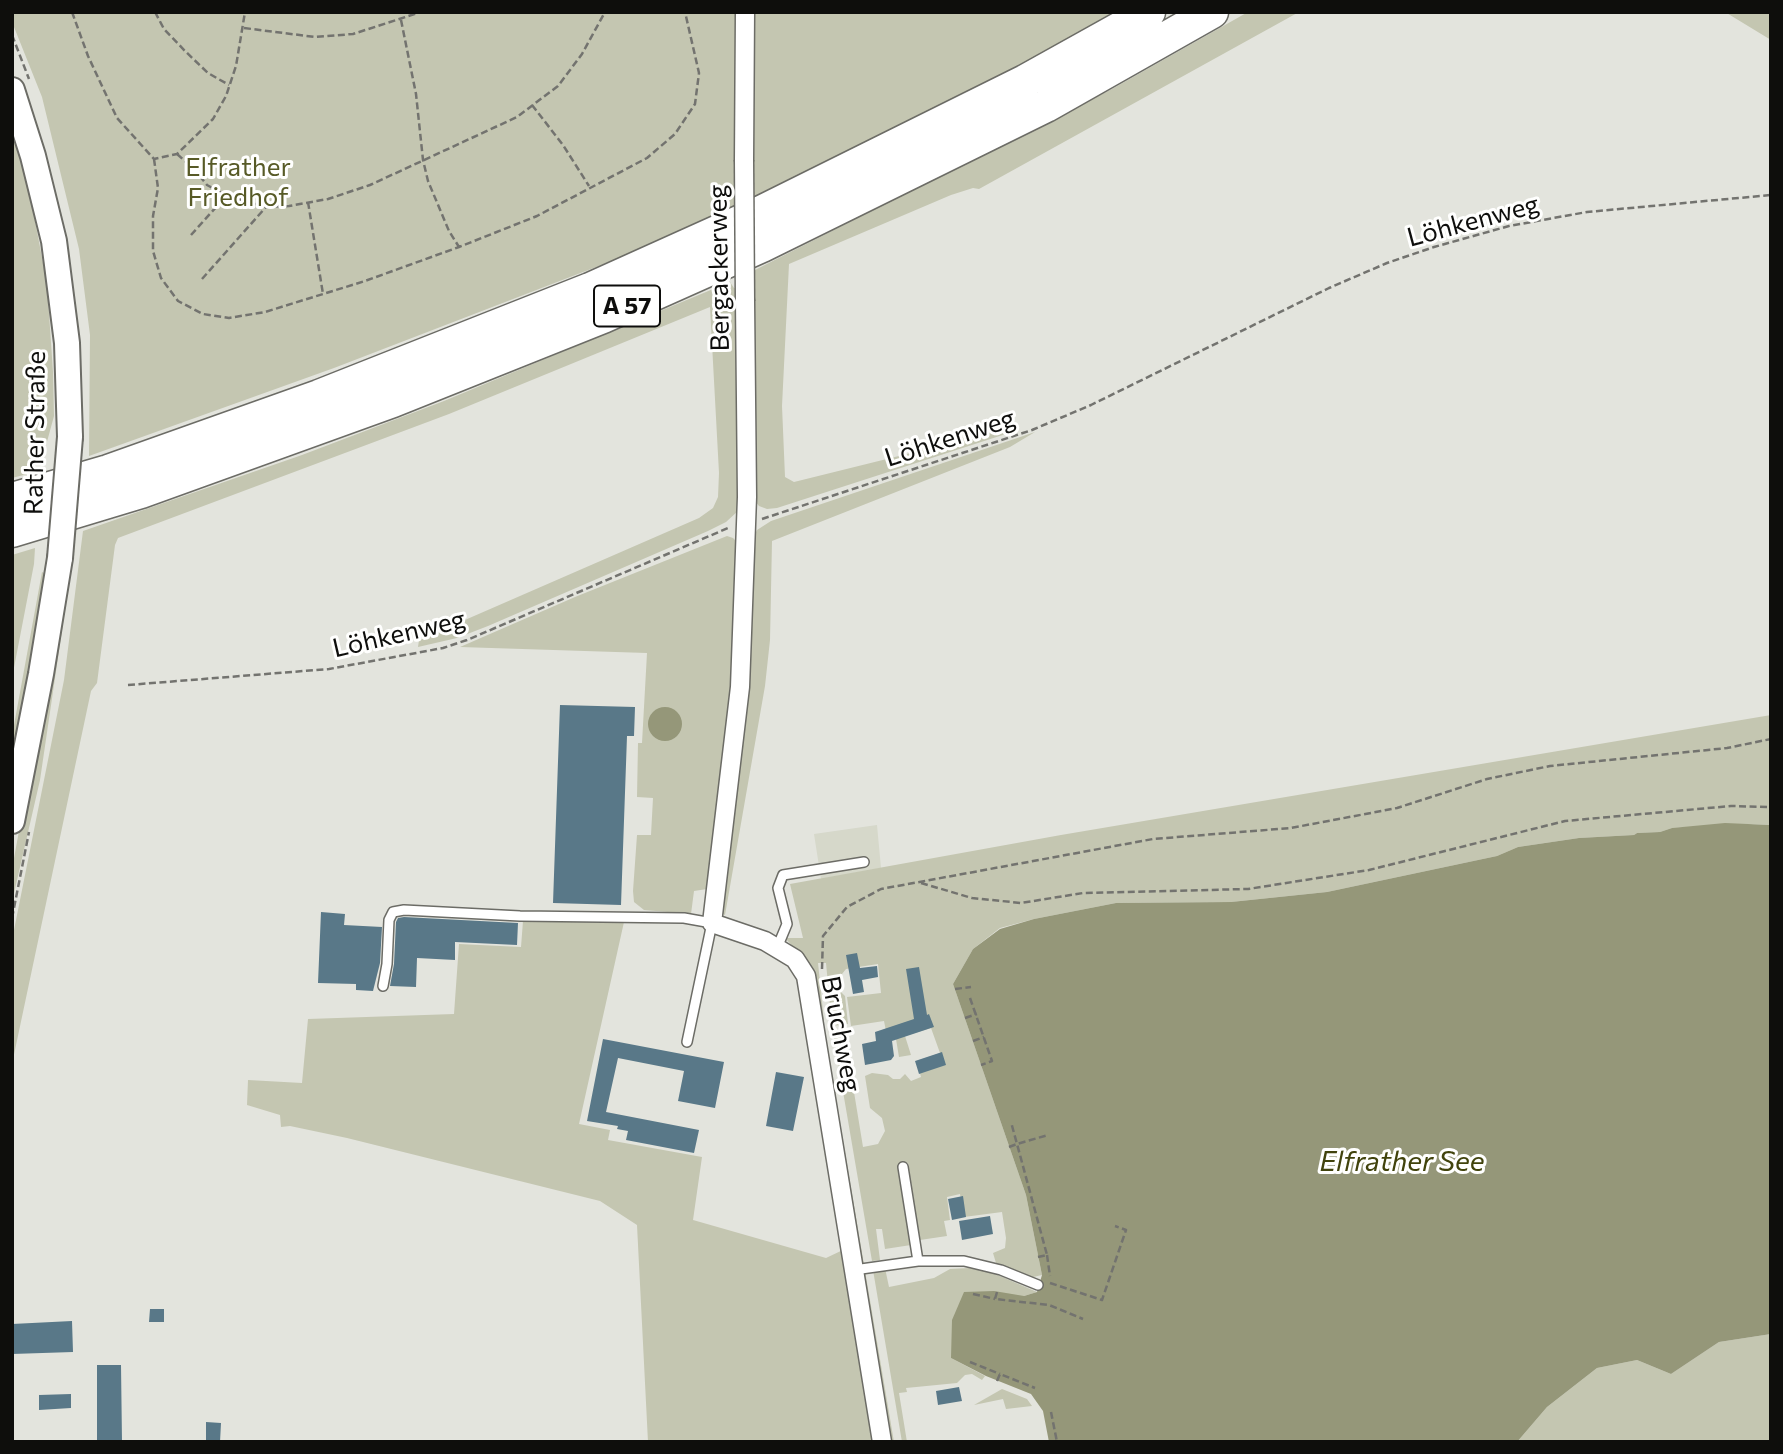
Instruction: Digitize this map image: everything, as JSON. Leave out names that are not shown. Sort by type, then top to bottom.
[{"type":"highway","name":"A 57","points":[[12,499],[108,471],[319,396],[590,289],[761,212],[1025,81],[1149,12]]},
{"type":"highway","name":"A 57","points":[[12,531],[141,492],[368,410],[603,317],[762,246],[1045,106],[1212,12]]},
{"type":"main road","name":"Rather Straße","points":[[12,90],[33,156],[56,253],[67,343],[70,437],[60,558],[41,674],[12,821]]},
{"type":"street","name":"Bergackerweg","points":[[745,12],[747,523]]},
{"type":"street","points":[[712,923],[740,687],[747,523]]},
{"type":"street","name":"Bruchweg","points":[[712,923],[765,941],[795,959],[806,976],[882,1442]]},
{"type":"lane","points":[[777,948],[787,924],[778,888],[783,875],[864,862]]},
{"type":"lane","points":[[383,986],[389,920],[393,912],[404,910],[520,916],[684,918],[712,923],[687,1042]]},
{"type":"lane","points":[[902,1167],[918,1261]]},
{"type":"lane","points":[[854,1270],[918,1261],[964,1261],[1039,1282]]},
{"type":"path","points":[[72,12],[88,56],[117,118],[154,159],[158,188],[153,216],[153,251],[162,278],[178,301],[203,314],[229,318],[265,312],[459,247],[537,216],[647,158],[675,134],[695,104],[699,73],[685,12]]},
{"type":"path","points":[[155,12],[164,29],[208,74],[230,85]]},
{"type":"path","points":[[154,159],[177,154],[213,119],[230,85],[245,12]]},
{"type":"path","points":[[244,27],[315,37],[353,34],[421,12]]},
{"type":"path","points":[[177,154],[207,185],[227,196],[266,207],[328,199],[370,185],[517,117],[558,86],[582,54],[606,12]]},
{"type":"path","points":[[401,20],[416,94],[423,160],[441,211],[459,247]]},
{"type":"path","points":[[532,105],[563,145],[589,187]]},
{"type":"path","name":"Löhkenweg","points":[[128,685],[329,668],[443,648],[733,526],[1032,430],[1091,405],[1329,288],[1387,263],[1509,226],[1587,212],[1771,195]]},
{"type":"path","points":[[191,235],[227,196]]},
{"type":"path","points":[[308,202],[323,294]]},
{"type":"path","points":[[202,279],[266,207]]},
{"type":"path","points":[[822,971],[823,936],[847,907],[881,889],[1153,839],[1291,828],[1397,808],[1487,779],[1550,766],[1727,748],[1771,739]]},
{"type":"path","points":[[918,882],[972,898],[1021,903],[1083,893],[1248,889],[1369,870],[1565,821],[1731,806],[1771,807]]},
{"type":"path","points":[[955,989],[971,987]]},
{"type":"path","points":[[970,998],[994,1066]]},
{"type":"path","points":[[965,1018],[976,1014]]},
{"type":"path","points":[[973,1041],[984,1037]]},
{"type":"path","points":[[981,1065],[992,1061]]},
{"type":"path","points":[[1011,1122],[1047,1255],[1050,1276]]},
{"type":"path","points":[[1009,1146],[1048,1135]]},
{"type":"path","points":[[1039,1282],[1102,1300],[1126,1230],[1115,1226]]},
{"type":"path","points":[[1038,1257],[1047,1255]]},
{"type":"path","points":[[995,1298],[997,1292]]},
{"type":"path","points":[[972,1294],[1049,1306],[1083,1319]]},
{"type":"path","points":[[1016,1301],[1017,1295]]},
{"type":"path","points":[[970,1362],[1035,1388]]},
{"type":"path","points":[[997,1381],[1000,1374]]},
{"type":"path","points":[[1051,1412],[1057,1442]]},
{"type":"shaded area","points":[[877,825],[881,868],[821,879],[814,834]]},
{"type":"green space","name":"Elfrather Friedhof","points":[[12,12],[1116,12],[1019,69],[718,220],[334,368],[89,456],[90,335],[79,249],[42,97],[12,22]]},
{"type":"green space","points":[[1248,12],[1299,12],[979,189],[973,188],[951,195],[789,264],[782,406],[785,477],[794,482],[915,452],[1005,424],[1012,432],[777,508],[759,506],[755,501],[752,296],[755,295],[755,270],[1112,89]]},
{"type":"green space","points":[[1725,12],[1771,12],[1771,40]]},
{"type":"green space","points":[[12,126],[22,152],[47,284],[54,416],[39,471],[12,478]]},
{"type":"green space","points":[[730,282],[734,288],[739,288],[741,309],[738,511],[726,522],[708,531],[488,626],[457,638],[418,647],[419,640],[699,518],[713,508],[718,497],[719,473],[710,307],[449,414],[118,538],[97,683],[91,691],[12,1064],[12,940],[64,680],[83,531],[302,455],[444,401]]},
{"type":"green space","points":[[1035,432],[1010,447],[772,541],[770,640],[765,686],[725,915],[721,913],[753,538],[757,530],[771,521]]},
{"type":"green space","points":[[727,536],[739,544],[733,695],[707,889],[694,891],[691,914],[644,910],[634,902],[633,891],[637,835],[651,835],[653,798],[637,797],[638,743],[642,743],[647,653],[460,647]]},
{"type":"green space","points":[[35,548],[34,564],[12,678],[12,555]]},
{"type":"green space","points":[[42,572],[46,574],[12,760],[12,736]]},
{"type":"green space","points":[[66,576],[70,576],[40,780],[12,902],[12,869]]},
{"type":"green space","points":[[1771,715],[1771,825],[1672,828],[1634,835],[1579,838],[1518,847],[1497,856],[1327,892],[1231,902],[1116,903],[1000,928],[973,949],[953,984],[1026,1195],[1042,1275],[1029,1278],[996,1263],[993,1253],[1005,1248],[1002,1212],[964,1217],[960,1194],[947,1197],[950,1220],[944,1221],[947,1236],[920,1240],[908,1163],[898,1165],[911,1245],[885,1249],[882,1229],[876,1229],[880,1260],[872,1261],[833,1033],[844,1031],[863,1147],[878,1144],[885,1131],[882,1118],[870,1108],[865,1076],[872,1073],[900,1079],[905,1074],[911,1081],[921,1077],[917,1062],[940,1053],[931,1028],[905,1036],[911,1055],[899,1057],[896,1039],[887,1036],[884,1021],[851,1026],[847,997],[881,993],[878,964],[846,969],[838,979],[838,989],[845,996],[848,1024],[832,1026],[826,963],[818,963],[824,1021],[817,1022],[810,965],[785,938],[803,938],[790,884],[1061,835]]},
{"type":"green space","points":[[523,921],[624,922],[579,1124],[610,1130],[608,1140],[702,1157],[693,1220],[826,1258],[845,1249],[875,1442],[648,1442],[637,1225],[600,1201],[347,1138],[290,1126],[281,1127],[280,1115],[247,1105],[248,1080],[302,1083],[308,1019],[454,1014],[459,944],[521,947]]},
{"type":"green space","points":[[825,1034],[894,1442],[887,1442],[819,1035]]},
{"type":"green space","points":[[885,1268],[889,1287],[934,1278],[950,1269],[969,1268],[993,1273],[1037,1292],[1024,1296],[951,1358],[985,1376],[982,1380],[972,1374],[965,1375],[957,1383],[906,1388],[907,1392],[899,1393],[907,1442],[902,1442],[873,1270]]},
{"type":"green space","points":[[1771,1334],[1771,1442],[1517,1442],[1547,1407],[1597,1368],[1637,1360],[1671,1374],[1719,1342]]},
{"type":"green space","points":[[1002,1389],[1027,1399],[1032,1406],[1006,1409],[1003,1399],[974,1405]]},
{"type":"water","points":[[665,707],[677,712],[682,724],[677,736],[665,741],[653,736],[648,724],[653,712]]},
{"type":"water","name":"Elfrather See","points":[[1725,823],[1771,825],[1771,1334],[1719,1342],[1671,1374],[1637,1360],[1597,1368],[1547,1407],[1517,1442],[1049,1442],[1043,1411],[1031,1394],[951,1358],[952,1320],[964,1292],[994,1291],[1024,1296],[1037,1292],[1042,1275],[1026,1195],[953,984],[973,949],[1000,929],[1034,919],[1116,903],[1231,902],[1327,892],[1497,856],[1518,847]]},
{"type":"building","points":[[560,705],[635,707],[634,736],[627,736],[621,905],[553,903]]},
{"type":"building","points":[[321,912],[345,914],[344,925],[382,927],[380,963],[373,991],[356,990],[356,984],[318,983]]},
{"type":"building","points":[[398,918],[518,923],[517,945],[455,942],[455,960],[417,958],[416,987],[390,986],[396,922]]},
{"type":"building","points":[[857,953],[860,968],[877,966],[878,977],[862,980],[864,992],[853,994],[846,955]]},
{"type":"building","points":[[919,967],[927,1015],[929,1014],[934,1027],[892,1041],[894,1056],[891,1060],[865,1065],[862,1044],[876,1041],[875,1032],[914,1019],[906,969]]},
{"type":"building","points":[[603,1039],[724,1062],[715,1108],[678,1101],[684,1071],[618,1058],[606,1112],[699,1130],[694,1153],[626,1140],[628,1131],[617,1129],[618,1126],[587,1121]]},
{"type":"building","points":[[942,1052],[946,1065],[919,1074],[915,1061]]},
{"type":"building","points":[[776,1072],[804,1077],[793,1131],[766,1126]]},
{"type":"building","points":[[963,1196],[966,1217],[952,1220],[948,1199]]},
{"type":"building","points":[[990,1216],[993,1234],[962,1240],[959,1221]]},
{"type":"building","points":[[150,1309],[164,1309],[164,1322],[149,1322]]},
{"type":"building","points":[[72,1321],[73,1352],[12,1354],[12,1324]]},
{"type":"building","points":[[97,1365],[121,1365],[122,1442],[97,1442]]},
{"type":"building","points":[[959,1387],[962,1401],[938,1405],[936,1391]]},
{"type":"building","points":[[71,1394],[71,1408],[39,1410],[39,1395]]},
{"type":"building","points":[[206,1422],[221,1423],[220,1442],[206,1442]]}]
